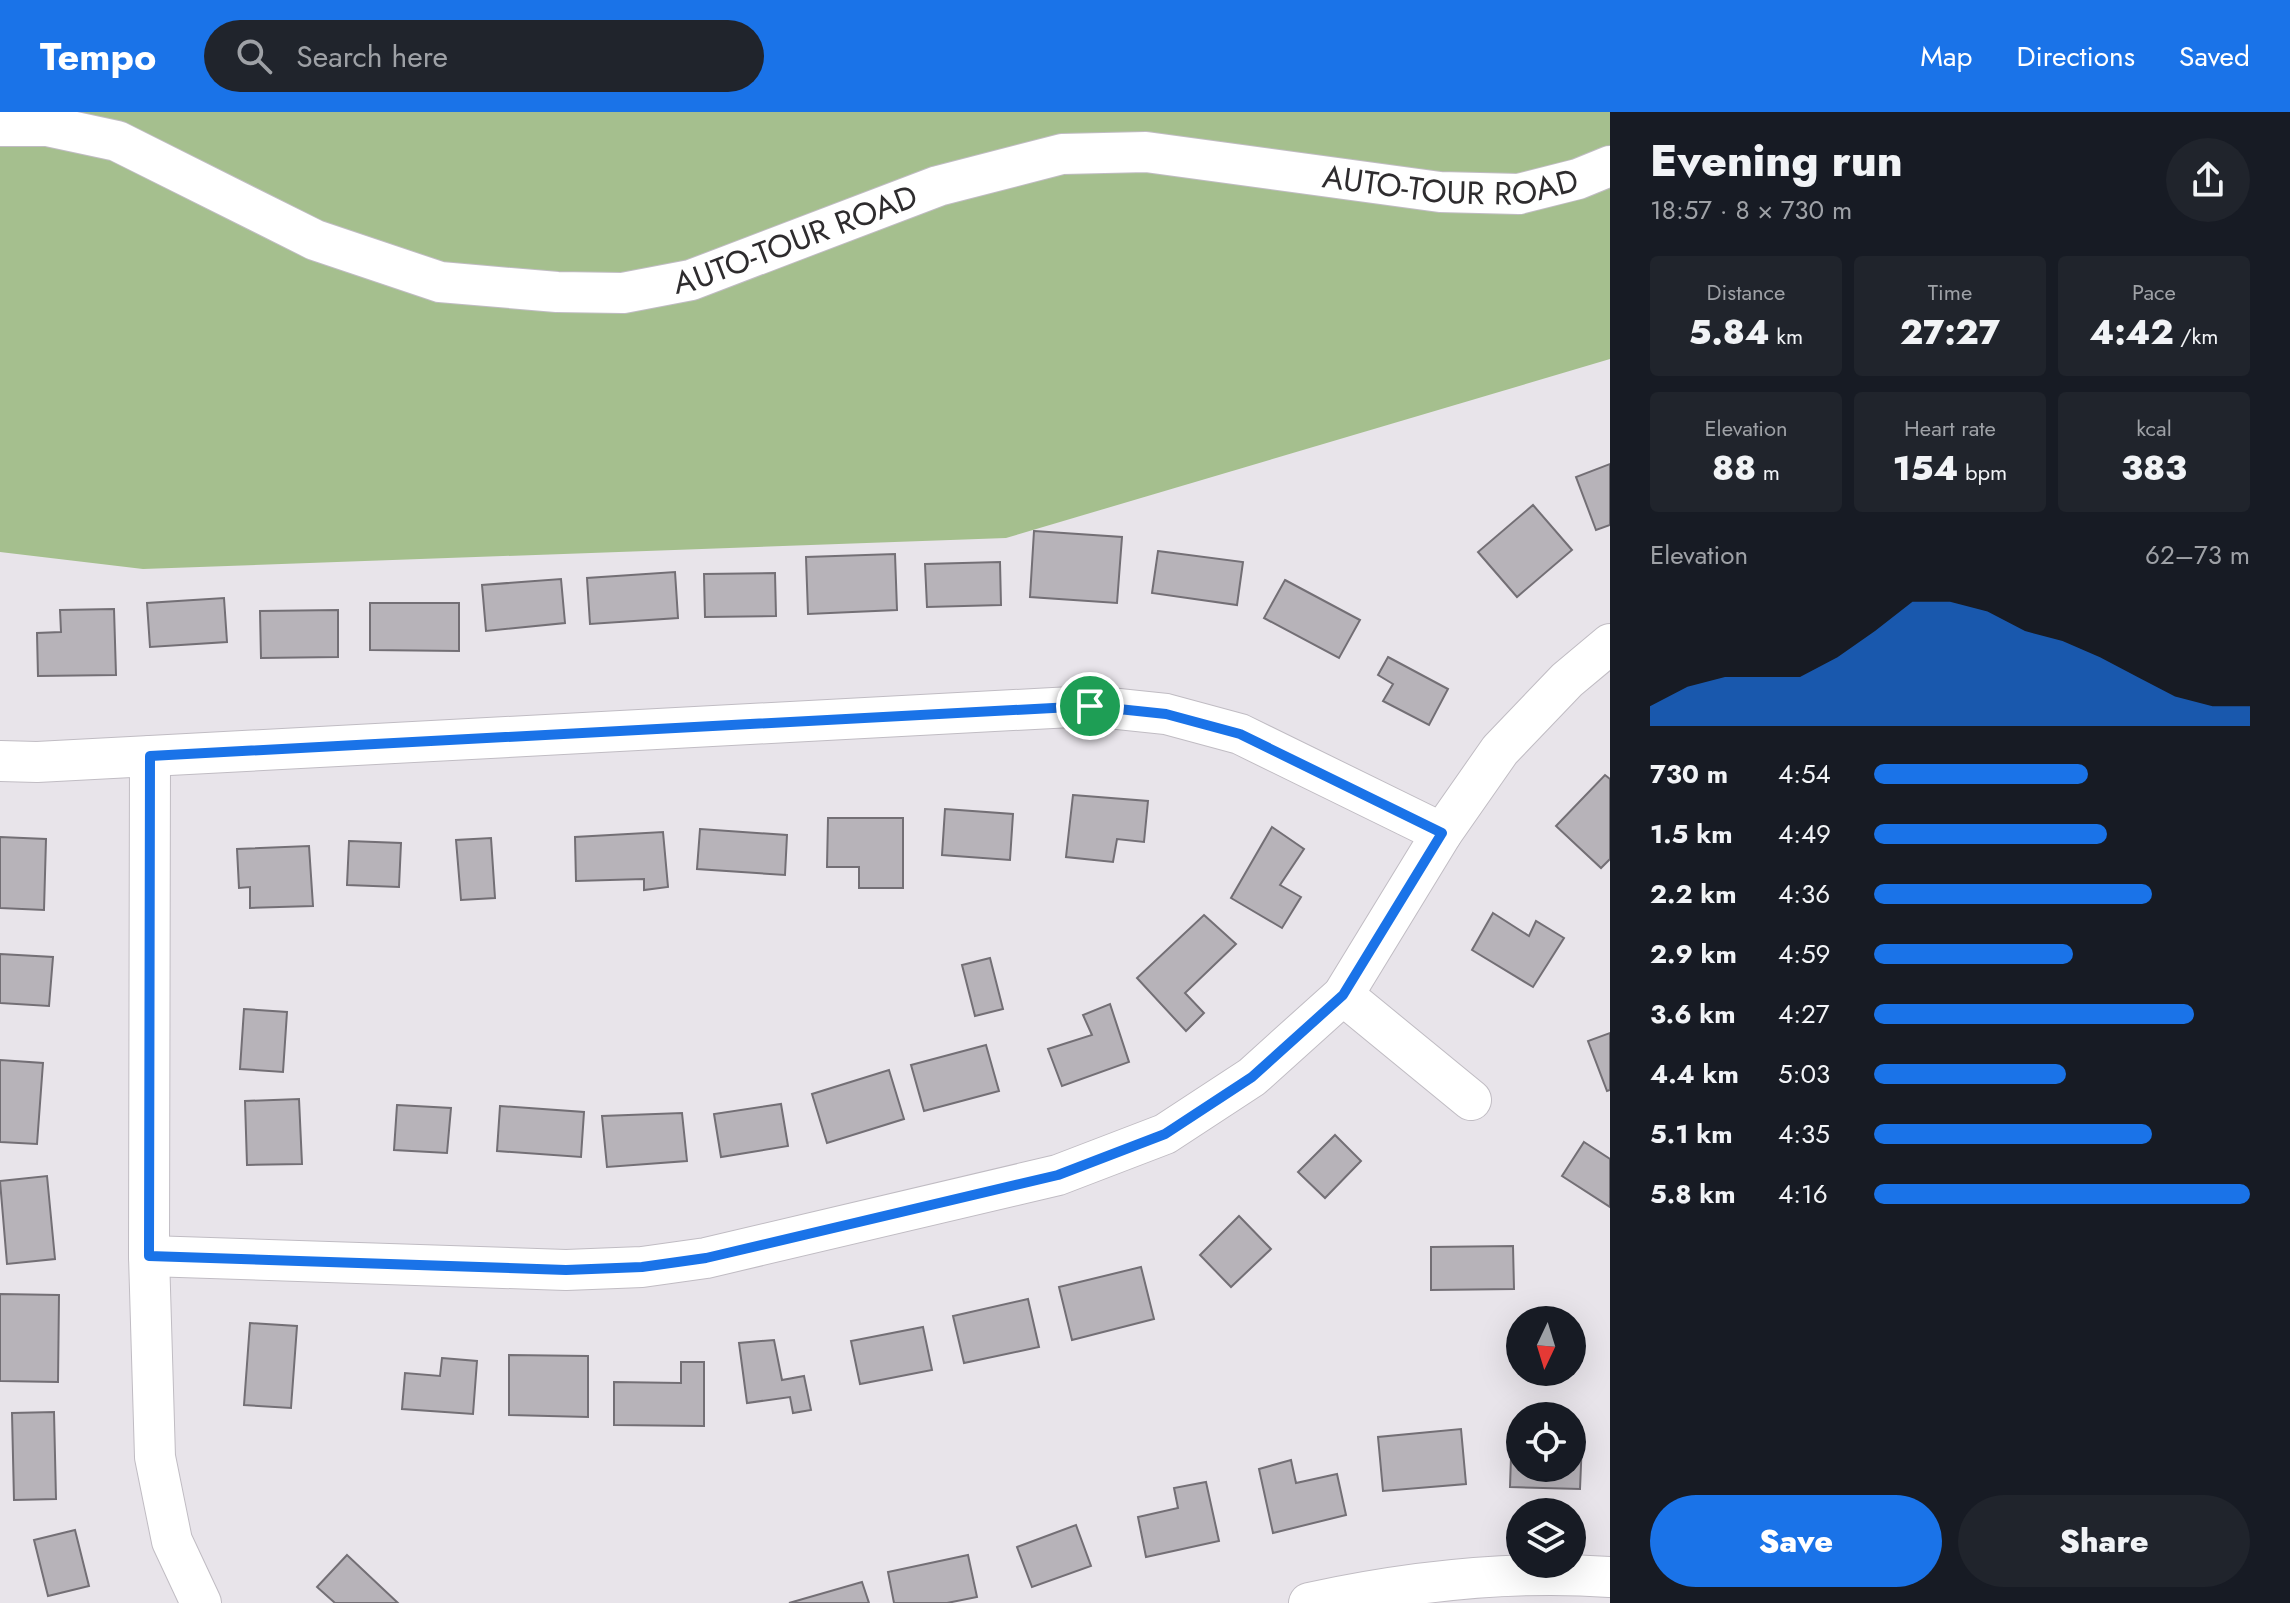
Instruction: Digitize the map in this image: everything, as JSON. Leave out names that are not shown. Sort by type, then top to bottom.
[{"type":"street","name":"AUTO-TOUR ROAD","points":[[0,126],[47,126],[117,141],[315,240],[440,282],[557,292],[623,293],[691,280],[938,186],[1062,154],[1146,152],[1456,193],[1519,194],[1578,179],[1610,166]]},
{"type":"street","points":[[149,1256],[566,1270],[642,1267],[706,1258],[1058,1175],[1165,1134],[1252,1077],[1343,995],[1442,833],[1500,750],[1567,680],[1610,644]]},
{"type":"street","points":[[0,761],[37,762],[1090,706],[1166,714],[1240,734],[1442,833]]},
{"type":"street","points":[[150,756],[149,1256],[155,1457],[172,1541],[201,1603]]},
{"type":"street","points":[[1343,995],[1471,1100]]},
{"type":"street","points":[[1309,1603],[1378,1588],[1479,1578],[1610,1577]]},
{"type":"green space","points":[[0,112],[1610,112],[1610,359],[1006,538],[143,569],[0,552]]},
{"type":"building","points":[[1610,464],[1610,525],[1596,530],[1576,477]]},
{"type":"building","points":[[1533,505],[1572,550],[1517,597],[1478,552]]},
{"type":"building","points":[[1034,531],[1122,537],[1117,603],[1030,597]]},
{"type":"building","points":[[1158,551],[1243,562],[1237,605],[1152,593]]},
{"type":"building","points":[[895,554],[897,610],[808,614],[806,557]]},
{"type":"building","points":[[1000,562],[1001,605],[927,607],[925,564]]},
{"type":"building","points":[[675,572],[678,618],[590,624],[587,578]]},
{"type":"building","points":[[775,573],[776,616],[705,617],[704,574]]},
{"type":"building","points":[[561,579],[565,623],[486,631],[482,585]]},
{"type":"building","points":[[1285,580],[1360,620],[1339,658],[1264,618]]},
{"type":"building","points":[[224,598],[227,642],[150,647],[147,603]]},
{"type":"building","points":[[370,603],[459,603],[459,651],[370,650]]},
{"type":"building","points":[[114,609],[116,675],[38,676],[37,633],[61,632],[60,610]]},
{"type":"building","points":[[338,610],[338,657],[261,658],[260,611]]},
{"type":"building","points":[[1388,657],[1448,689],[1429,725],[1383,701],[1393,684],[1378,675]]},
{"type":"building","points":[[1605,775],[1610,779],[1610,859],[1601,868],[1556,826]]},
{"type":"building","points":[[1073,795],[1148,801],[1144,842],[1117,839],[1113,862],[1066,857]]},
{"type":"building","points":[[945,809],[1013,814],[1010,860],[942,855]]},
{"type":"building","points":[[828,818],[903,818],[903,888],[859,888],[859,867],[827,867]]},
{"type":"building","points":[[1272,827],[1304,849],[1280,885],[1301,897],[1282,928],[1231,898]]},
{"type":"building","points":[[700,829],[787,835],[785,875],[697,869]]},
{"type":"building","points":[[663,832],[668,887],[644,890],[644,879],[576,881],[575,837]]},
{"type":"building","points":[[0,837],[46,839],[44,910],[0,908]]},
{"type":"building","points":[[491,838],[495,898],[461,900],[456,840]]},
{"type":"building","points":[[349,841],[401,843],[399,887],[347,885]]},
{"type":"building","points":[[309,846],[313,906],[250,908],[250,887],[239,888],[237,849]]},
{"type":"building","points":[[1493,913],[1529,936],[1536,921],[1564,938],[1533,987],[1472,950]]},
{"type":"building","points":[[1204,915],[1236,944],[1185,993],[1204,1013],[1186,1031],[1137,978]]},
{"type":"building","points":[[0,954],[53,957],[49,1006],[0,1003]]},
{"type":"building","points":[[990,958],[1003,1009],[975,1016],[962,965]]},
{"type":"building","points":[[1110,1004],[1129,1062],[1062,1086],[1048,1049],[1092,1035],[1083,1015]]},
{"type":"building","points":[[244,1009],[287,1012],[283,1072],[240,1069]]},
{"type":"building","points":[[1610,1033],[1610,1090],[1607,1091],[1588,1041]]},
{"type":"building","points":[[986,1045],[999,1091],[924,1111],[911,1065]]},
{"type":"building","points":[[0,1060],[43,1063],[37,1144],[0,1142]]},
{"type":"building","points":[[889,1070],[904,1119],[827,1143],[812,1094]]},
{"type":"building","points":[[299,1099],[302,1164],[247,1165],[245,1101]]},
{"type":"building","points":[[781,1104],[788,1146],[721,1157],[714,1114]]},
{"type":"building","points":[[397,1105],[451,1108],[447,1153],[394,1150]]},
{"type":"building","points":[[500,1106],[584,1112],[581,1157],[497,1151]]},
{"type":"building","points":[[682,1113],[687,1161],[607,1167],[602,1116]]},
{"type":"building","points":[[1335,1135],[1361,1161],[1325,1198],[1298,1172]]},
{"type":"building","points":[[1584,1142],[1610,1159],[1610,1207],[1562,1176]]},
{"type":"building","points":[[47,1176],[55,1259],[7,1264],[0,1181]]},
{"type":"building","points":[[1239,1216],[1271,1249],[1231,1287],[1200,1255]]},
{"type":"building","points":[[1513,1246],[1514,1289],[1431,1290],[1431,1247]]},
{"type":"building","points":[[1141,1267],[1154,1319],[1072,1340],[1059,1287]]},
{"type":"building","points":[[0,1294],[59,1295],[58,1382],[0,1381]]},
{"type":"building","points":[[1028,1299],[1039,1347],[964,1363],[953,1316]]},
{"type":"building","points":[[250,1323],[297,1326],[291,1408],[244,1405]]},
{"type":"building","points":[[923,1327],[932,1370],[860,1384],[851,1341]]},
{"type":"building","points":[[774,1340],[782,1380],[804,1376],[811,1410],[793,1413],[790,1397],[747,1403],[739,1343]]},
{"type":"building","points":[[509,1355],[588,1356],[588,1417],[509,1415]]},
{"type":"building","points":[[442,1358],[477,1361],[473,1414],[402,1409],[405,1373],[440,1376]]},
{"type":"building","points":[[681,1362],[704,1362],[704,1426],[614,1425],[614,1382],[681,1383]]},
{"type":"building","points":[[54,1412],[56,1499],[14,1500],[12,1413]]},
{"type":"building","points":[[1461,1429],[1466,1484],[1383,1491],[1378,1437]]},
{"type":"building","points":[[1291,1460],[1296,1483],[1337,1474],[1346,1515],[1273,1533],[1259,1469]]},
{"type":"building","points":[[1206,1482],[1219,1541],[1146,1557],[1138,1517],[1178,1508],[1174,1488]]},
{"type":"building","points":[[1510,1482],[1580,1482],[1580,1489],[1510,1487]]},
{"type":"building","points":[[1076,1525],[1091,1566],[1032,1587],[1017,1547]]},
{"type":"building","points":[[75,1530],[89,1586],[48,1596],[34,1540]]},
{"type":"building","points":[[347,1555],[398,1603],[335,1603],[317,1587]]},
{"type":"building","points":[[968,1555],[977,1597],[947,1603],[894,1603],[888,1572]]},
{"type":"building","points":[[862,1582],[869,1603],[789,1603]]},
{"type":"route","points":[[1090,706],[1166,714],[1240,734],[1442,833],[1343,995],[1252,1077],[1165,1134],[1058,1175],[706,1258],[642,1267],[566,1270],[149,1256],[150,756],[1090,706]]}]
